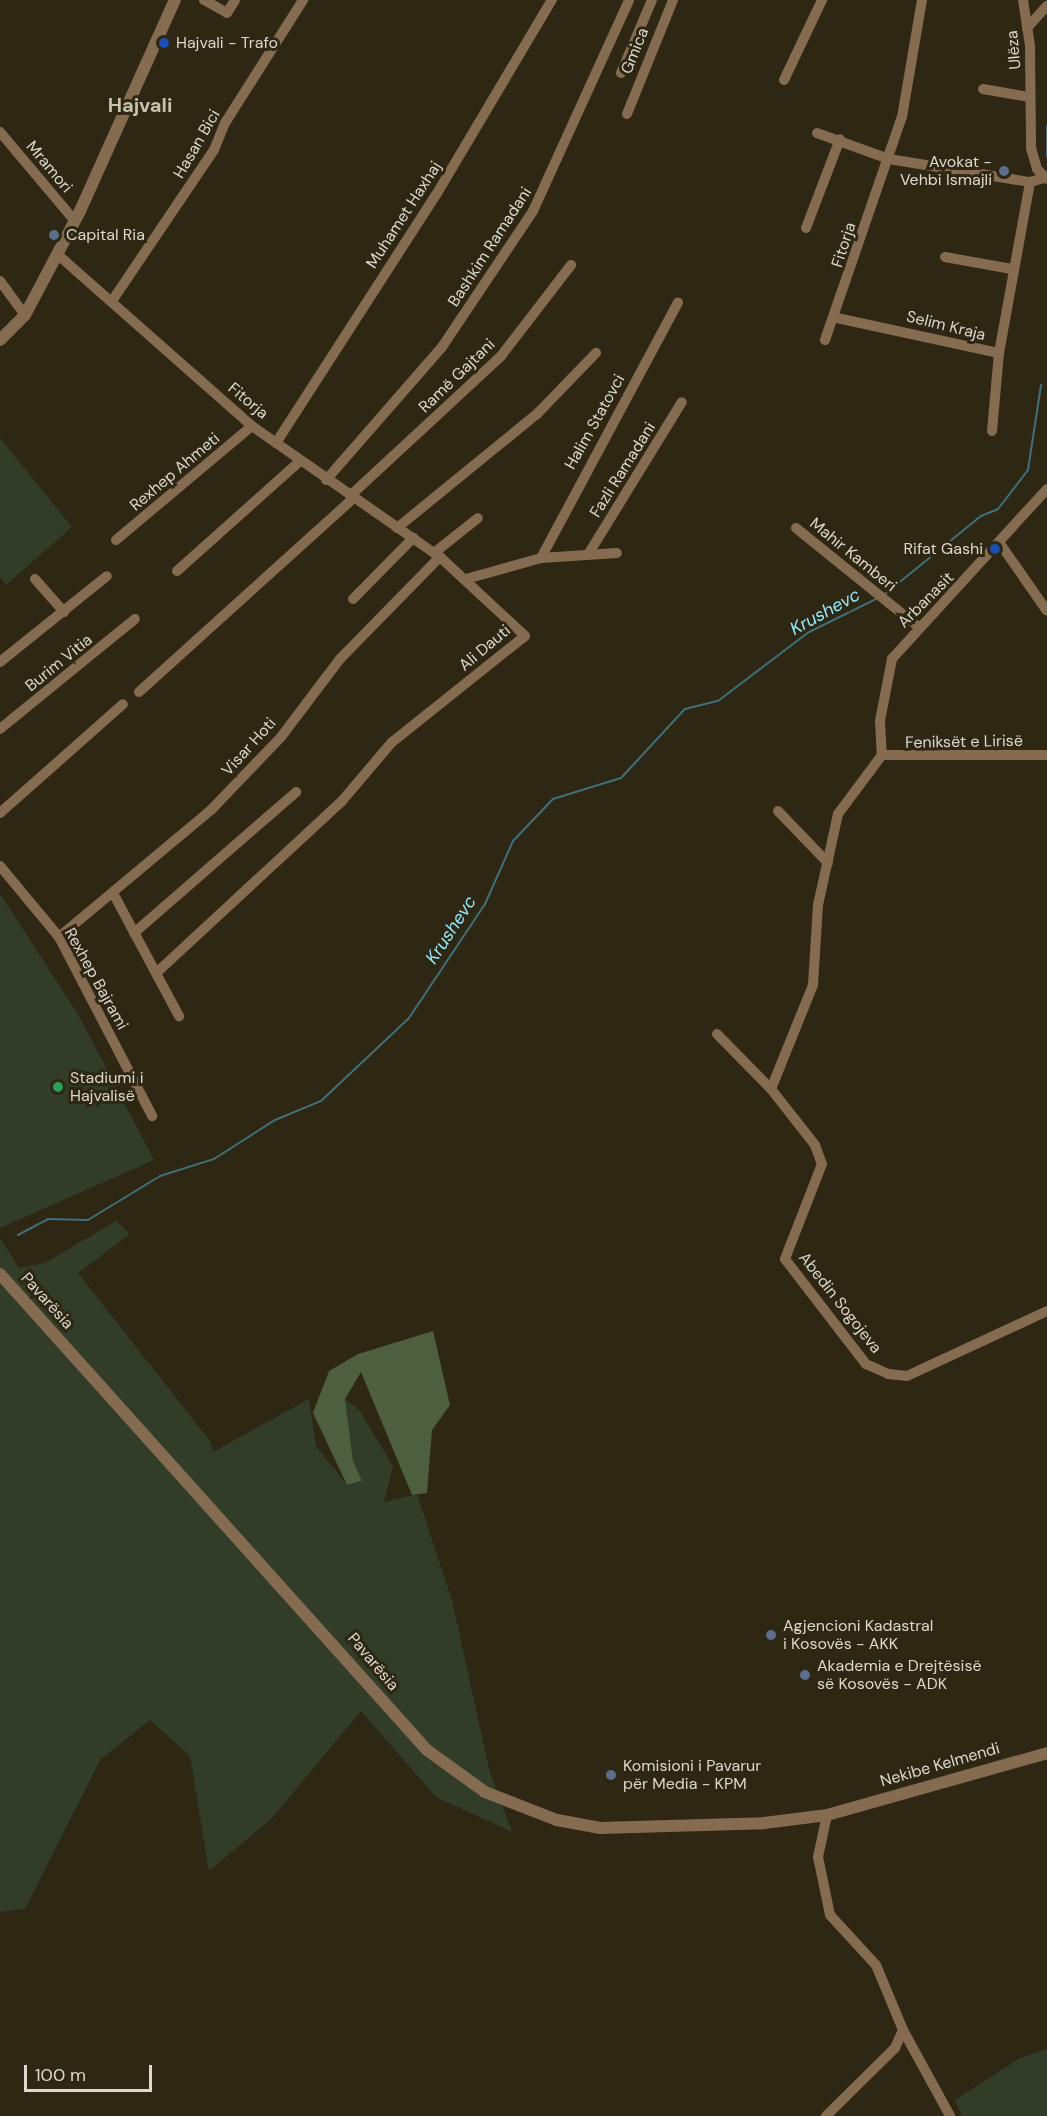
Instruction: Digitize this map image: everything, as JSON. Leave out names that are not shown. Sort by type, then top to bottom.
[{"type":"street","points":[[0,340],[25,315],[75,221],[176,0]]},
{"type":"street","points":[[204,0],[227,13],[235,0]]},
{"type":"street","name":"Hasan Bici","points":[[112,301],[214,150],[225,123],[303,0]]},
{"type":"street","name":"Muhamet Haxhaj","points":[[276,443],[431,203],[552,0]]},
{"type":"street","name":"Bashkim Ramadani","points":[[326,480],[442,347],[533,211],[629,0]]},
{"type":"street","points":[[621,73],[652,0]]},
{"type":"street","name":"Gmica","points":[[627,114],[673,0]]},
{"type":"street","points":[[784,80],[822,0]]},
{"type":"street","name":"Fitorja","points":[[825,340],[837,318],[906,104],[921,0]]},
{"type":"street","name":"Ulëza","points":[[1023,0],[1027,28],[1031,148],[1046,178]]},
{"type":"street","points":[[1027,28],[1047,6]]},
{"type":"street","name":"Ulëza","points":[[983,89],[1029,97]]},
{"type":"street","name":"Mramori","points":[[0,132],[75,221]]},
{"type":"street","points":[[817,133],[840,139],[889,159],[1030,182],[1046,178]]},
{"type":"street","points":[[806,228],[840,139]]},
{"type":"street","name":"Selim Kraja","points":[[837,318],[999,353],[1012,269],[1030,182]]},
{"type":"street","name":"Fitorja","points":[[57,254],[252,426],[326,480],[437,555],[466,579]]},
{"type":"street","points":[[945,257],[1012,269]]},
{"type":"street","name":"Ramë Gajtani","points":[[140,692],[501,356],[572,265]]},
{"type":"street","points":[[0,281],[25,315]]},
{"type":"street","name":"Halim Statovci","points":[[541,558],[678,302]]},
{"type":"street","points":[[397,528],[537,414],[596,353]]},
{"type":"street","points":[[992,431],[999,353]]},
{"type":"street","name":"Fazli Ramadani","points":[[589,553],[682,402]]},
{"type":"street","name":"Rexhep Ahmeti","points":[[116,540],[252,426]]},
{"type":"street","points":[[177,571],[300,461]]},
{"type":"street","name":"Arbanasit","points":[[882,755],[880,721],[888,670],[898,650],[1001,545],[1047,489]]},
{"type":"street","points":[[437,555],[478,518]]},
{"type":"street","name":"Mahir Kamberi","points":[[796,528],[920,628]]},
{"type":"street","points":[[353,599],[413,538]]},
{"type":"street","points":[[1001,545],[1047,611]]},
{"type":"street","points":[[466,579],[541,558],[589,553],[617,553]]},
{"type":"street","name":"Visar Hoti","points":[[59,937],[211,810],[281,737],[340,659],[437,555]]},
{"type":"street","points":[[0,662],[107,576]]},
{"type":"street","points":[[35,579],[64,612]]},
{"type":"street","name":"Ali Dauti","points":[[156,973],[342,801],[393,742],[525,638],[466,579]]},
{"type":"street","name":"Burim Vitia","points":[[0,729],[135,619]]},
{"type":"street","points":[[0,813],[123,704]]},
{"type":"street","points":[[717,1034],[771,1089],[813,985],[816,924],[838,814],[882,755]]},
{"type":"street","name":"Feniksët e Lirisë","points":[[882,755],[1047,755]]},
{"type":"street","points":[[134,933],[296,792]]},
{"type":"street","points":[[778,811],[828,863]]},
{"type":"street","name":"Rexhep Bajrami","points":[[0,866],[59,937],[152,1116]]},
{"type":"street","points":[[113,893],[179,1016]]},
{"type":"street","name":"Abedin Sogojeva","points":[[771,1089],[815,1145],[822,1164],[785,1259],[866,1364],[888,1374],[907,1376],[1047,1311]]},
{"type":"street","name":"Pavarësia","points":[[0,1274],[427,1750],[485,1792],[557,1820],[600,1828],[702,1827],[827,1815],[842,1811]]},
{"type":"street","name":"Nekibe Kelmendi","points":[[842,1811],[1047,1753]]},
{"type":"street","points":[[827,1815],[818,1857],[826,1903],[836,1925],[876,1965],[903,2030],[950,2116]]},
{"type":"street","points":[[826,2116],[895,2048],[903,2030]]},
{"type":"green space","points":[[0,438],[72,527],[6,585],[0,577]]},
{"type":"green space","name":"Stadiumi i Hajvalisë","points":[[0,894],[78,1014],[154,1160],[0,1228]]},
{"type":"green space","points":[[116,1221],[130,1234],[78,1273],[210,1441],[213,1452],[309,1399],[316,1446],[347,1485],[361,1482],[353,1461],[345,1399],[360,1411],[393,1466],[384,1502],[417,1494],[452,1600],[490,1773],[512,1832],[436,1797],[361,1711],[272,1818],[209,1871],[190,1756],[150,1720],[100,1760],[25,1909],[0,1912],[0,1238],[19,1268],[45,1263]]},
{"type":"green space","points":[[433,1331],[450,1405],[432,1430],[427,1493],[412,1495],[361,1372],[345,1399],[353,1461],[362,1481],[347,1485],[313,1413],[329,1371],[358,1354]]},
{"type":"green space","points":[[1047,2049],[1047,2116],[962,2116],[955,2100],[1020,2058]]},
{"type":"waterway","name":"Krushevc","points":[[1047,126],[1047,157]]},
{"type":"waterway","name":"Krushevc","points":[[885,594],[981,516],[998,509],[1028,470],[1041,385]]},
{"type":"waterway","name":"Krushevc","points":[[18,1235],[48,1219],[88,1220],[160,1176],[214,1159],[275,1120],[321,1101],[409,1018],[485,904],[513,841],[553,799],[621,778],[685,709],[718,701],[809,632],[876,599]]},
{"type":"place","name":"Hajvali - Trafo","points":[[164,43]]},
{"type":"place","name":"Avokat - Vehbi Ismajli","points":[[1004,171]]},
{"type":"place","name":"Capital Ria","points":[[54,235]]},
{"type":"place","name":"Rifat Gashi","points":[[995,549]]},
{"type":"place","name":"Stadiumi i Hajvalisë","points":[[58,1087]]},
{"type":"place","name":"Agjencioni Kadastral i Kosovës - AKK","points":[[771,1635]]},
{"type":"place","name":"Akademia e Drejtësisë së Kosovës - ADK","points":[[805,1675]]},
{"type":"place","name":"Komisioni i Pavarur për Media - KPM","points":[[611,1775]]},
{"type":"district","name":"Hajvali","points":[[140,105]]}]
